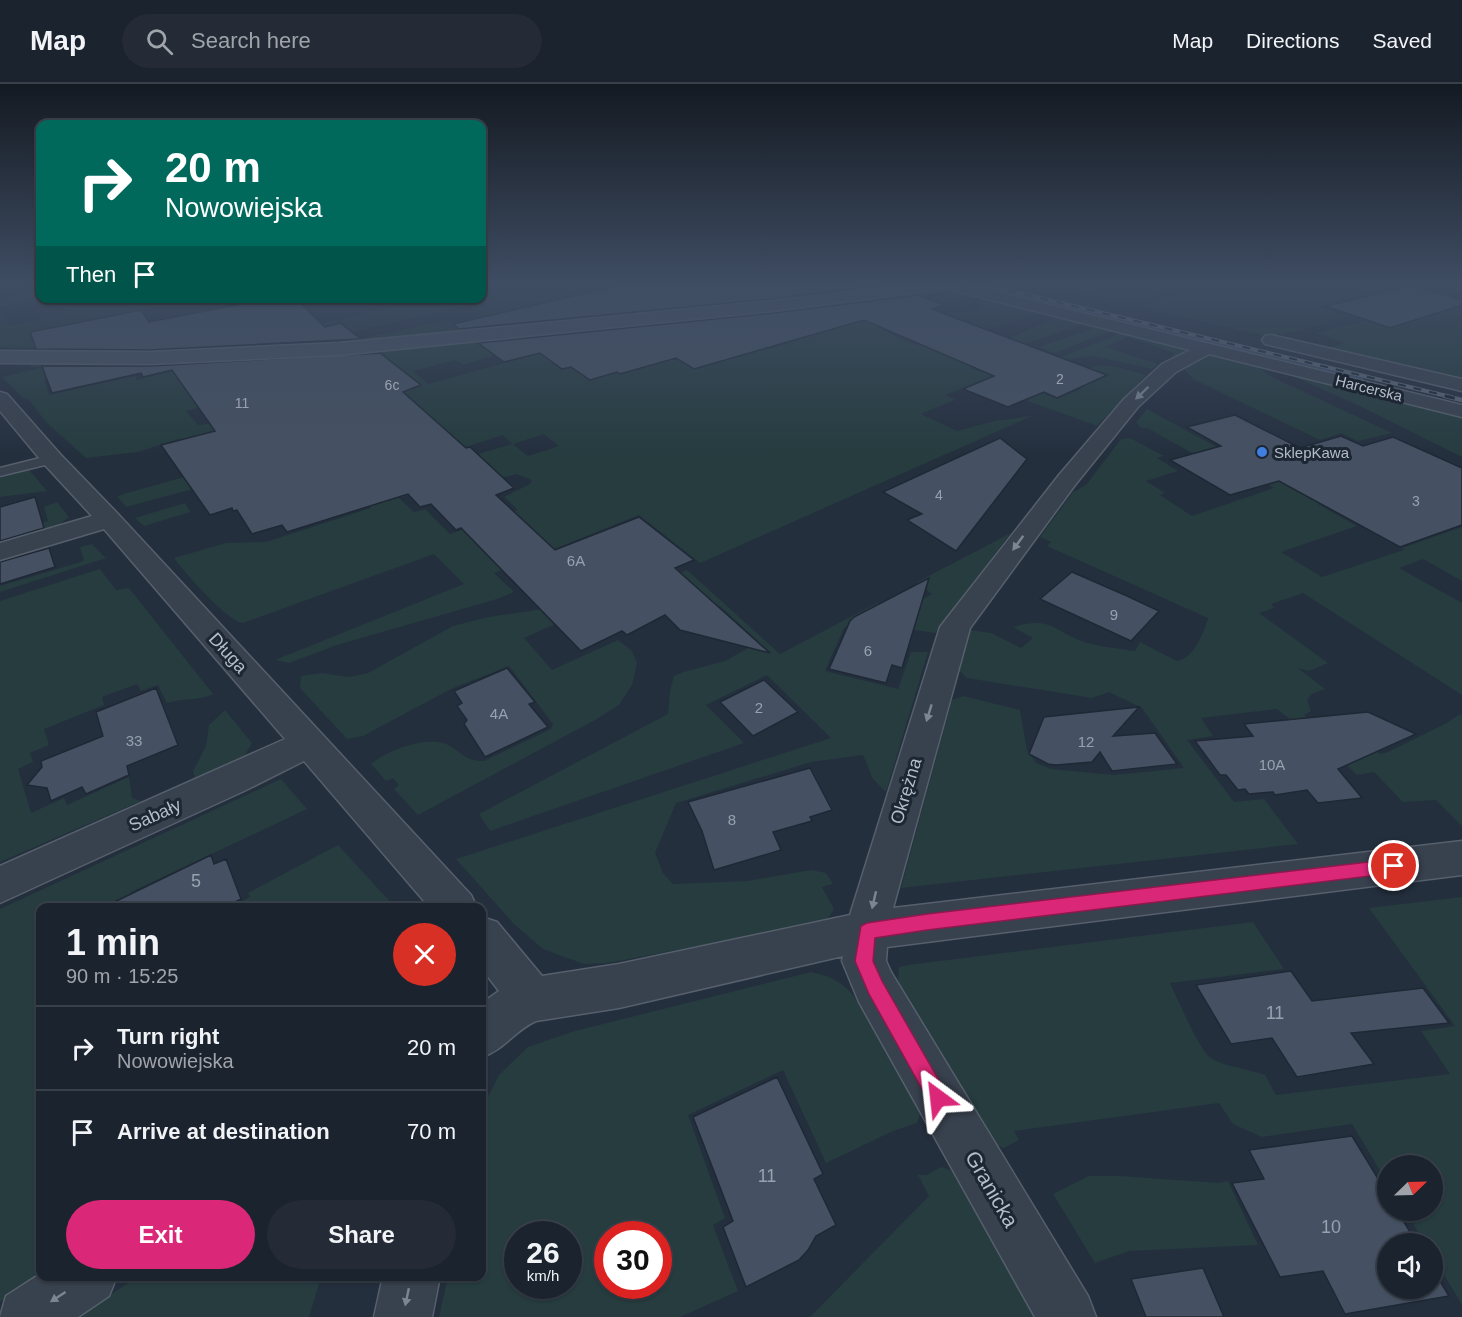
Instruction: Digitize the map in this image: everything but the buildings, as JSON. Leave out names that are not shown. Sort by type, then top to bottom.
[{"type":"street","points":[[1,357],[150,358],[339,349],[424,341]]},
{"type":"street","name":"Harcerska","points":[[1176,341],[1462,411]]},
{"type":"street","points":[[1271,341],[1462,385]]},
{"type":"street","name":"Okrężna","points":[[867,931],[878,886],[955,627],[1067,480],[1131,403],[1169,368],[1206,348]]},
{"type":"street","name":"Długa","points":[[2,405],[109,519],[452,903]]},
{"type":"street","points":[[0,552],[109,519]]},
{"type":"street","name":"Sabały","points":[[0,885],[231,781],[309,743]]},
{"type":"street","points":[[486,1030],[508,1010],[533,999],[619,986],[867,931],[939,920],[1462,858]]},
{"type":"street","name":"Granicka","points":[[867,931],[864,961],[875,987],[1067,1317]]},
{"type":"street","points":[[486,941],[533,999]]},
{"type":"street","points":[[27,1317],[81,1281]]},
{"type":"street","points":[[403,1317],[411,1281]]},
{"type":"lane","points":[[0,472],[52,459]]},
{"type":"green space","points":[[0,341],[74,341],[27,348],[0,347]]},
{"type":"green space","points":[[245,341],[277,341],[267,347],[207,349]]},
{"type":"green space","points":[[470,341],[542,341],[463,365],[456,360],[413,371],[428,384],[512,361],[559,341],[680,341],[654,350],[672,360],[705,351],[722,341],[754,341],[769,349],[797,341],[906,341],[916,345],[934,341],[1034,341],[994,354],[971,369],[1022,384],[1057,399],[1082,389],[1072,384],[1083,371],[1092,367],[1116,367],[1146,375],[1097,426],[978,383],[945,395],[955,400],[921,414],[957,431],[995,421],[1032,416],[700,563],[639,515],[494,573],[514,592],[497,599],[337,645],[289,663],[275,660],[464,584],[434,554],[243,623],[236,620],[207,595],[174,558],[226,543],[266,542],[371,508],[361,493],[234,478],[126,507],[117,496],[212,469],[185,448],[179,439],[138,452],[86,458],[46,422],[29,400],[22,397],[2,377],[44,367],[31,367],[30,364],[126,364],[44,380],[49,395],[135,376],[137,380],[184,368],[302,359],[294,357],[258,358],[300,355],[315,357]],"holes":[[[578,352],[592,361],[562,370],[549,361]],[[272,389],[262,409],[207,424],[198,425],[186,411]],[[544,434],[559,446],[528,456],[513,444]],[[503,435],[512,444],[475,455],[466,447]],[[517,474],[532,480],[530,484],[504,497],[518,510],[450,534],[425,509],[414,512],[399,498],[453,481],[486,482]]]},
{"type":"green space","points":[[1058,341],[1086,341],[1054,353],[1039,347]]},
{"type":"green space","points":[[1103,341],[1120,341],[1105,347],[1158,364],[1152,369],[1092,356],[1066,360],[1059,358]]},
{"type":"green space","points":[[1138,341],[1164,341],[1181,345],[1185,351],[1175,357],[1171,356],[1174,353]]},
{"type":"green space","points":[[1191,341],[1208,341],[1462,404],[1462,408]]},
{"type":"green space","points":[[1337,341],[1462,341],[1462,383],[1323,350],[1344,343]]},
{"type":"green space","points":[[1220,354],[1260,366],[1259,368],[1268,375],[1392,433],[1358,441],[1341,433],[1320,440],[1193,379],[1182,366],[1202,357]]},
{"type":"green space","points":[[1286,373],[1462,415],[1462,457],[1364,408]]},
{"type":"green space","points":[[1147,409],[1320,503],[1318,504],[1357,526],[1281,552],[1322,577],[1404,550],[1402,548],[1462,527],[1462,581],[1423,559],[1399,568],[1462,603],[1462,695],[1303,593],[1271,604],[1274,608],[1259,613],[1328,663],[1309,671],[1298,668],[1325,689],[1312,694],[1307,700],[1311,711],[1304,715],[1351,752],[1368,746],[1380,754],[1386,753],[1462,715],[1462,826],[1436,800],[1403,802],[1374,772],[1357,775],[1335,754],[1277,709],[1201,718],[1213,736],[1187,740],[1234,802],[1264,799],[1298,844],[901,888],[952,700],[963,696],[1020,710],[1027,750],[1036,763],[1051,769],[1114,775],[1184,768],[1142,708],[1109,692],[1092,698],[967,678],[959,670],[970,630],[991,633],[1021,648],[1033,638],[1013,627],[1035,623],[1049,625],[1079,640],[1099,646],[1135,651],[1140,642],[1177,661],[1193,650],[1208,618],[1047,546],[1051,542],[1040,537],[1073,492],[1086,485],[1121,439],[1130,438],[1164,456],[1157,458],[1178,471],[1146,481],[1165,493],[1160,495],[1192,516],[1274,488],[1224,459],[1210,463],[1147,428],[1141,428],[1136,422]]},
{"type":"green space","points":[[29,470],[47,491],[0,497],[0,478]]},
{"type":"green space","points":[[57,502],[69,517],[56,527],[0,543],[0,535],[48,521],[44,507]]},
{"type":"green space","points":[[185,503],[190,512],[144,526],[135,518]]},
{"type":"green space","points":[[1011,533],[935,633],[854,621],[844,628],[825,671],[898,689],[911,652],[928,652],[886,792],[873,779],[863,755],[811,762],[676,803],[655,853],[663,873],[673,884],[747,881],[811,870],[826,873],[833,884],[822,887],[834,909],[828,918],[720,942],[607,963],[584,964],[543,949],[514,924],[456,859],[831,738],[767,675],[706,705],[744,743],[490,831],[479,814],[668,714],[674,676],[725,661],[759,642],[720,606],[674,624],[669,610],[645,586],[687,570],[780,654],[877,603],[894,615],[932,594],[917,582]]},
{"type":"green space","points":[[92,544],[106,558],[0,592],[0,586],[84,561],[80,547]]},
{"type":"green space","points":[[100,569],[116,590],[129,588],[213,694],[202,698],[167,703],[158,685],[141,691],[137,684],[102,697],[104,705],[44,729],[49,745],[30,753],[33,762],[18,769],[31,813],[64,798],[67,805],[129,777],[132,798],[141,801],[0,862],[0,601]]},
{"type":"green space","points":[[549,608],[580,613],[524,638],[552,670],[618,640],[632,651],[637,663],[632,685],[619,705],[595,720],[418,815],[394,789],[399,785],[393,778],[386,781],[371,764],[396,750],[429,742],[446,744],[468,758],[484,761],[551,729],[553,724],[509,666],[451,689],[363,736],[347,739],[300,688],[301,676],[322,673],[349,677],[368,673],[453,626],[489,617]]},
{"type":"green space","points":[[225,710],[252,743],[245,755],[195,778],[193,771],[206,746],[209,725]]},
{"type":"green space","points":[[281,779],[307,809],[131,892],[134,903],[36,903],[36,1279],[0,1302],[0,909]]},
{"type":"green space","points":[[338,845],[391,903],[239,903],[250,897],[248,893]]},
{"type":"green space","points":[[1462,897],[1462,1305],[1443,1273],[1443,1233],[1419,1233],[1411,1221],[1443,1221],[1443,1155],[1377,1155],[1377,1165],[1352,1124],[1262,1137],[1233,1124],[1219,1103],[1014,1131],[1019,1140],[1004,1148],[995,1145],[903,995],[898,979],[899,967],[908,965],[1253,922],[1284,969],[1170,983],[1195,1035],[1211,1058],[1265,1075],[1276,1095],[1450,1074],[1421,1031],[1455,1026],[1369,908]]},
{"type":"green space","points":[[811,972],[835,980],[854,996],[921,1112],[917,1123],[893,1131],[826,1163],[783,1070],[688,1115],[725,1218],[713,1225],[738,1291],[680,1317],[439,1317],[447,1281],[486,1281],[486,1101],[499,1075],[528,1047],[575,1031]]},
{"type":"green space","points":[[941,1167],[953,1171],[1035,1317],[810,1317],[929,1196],[918,1175],[927,1175]]},
{"type":"green space","points":[[1089,1176],[1219,1183],[1228,1181],[1258,1245],[1129,1251],[1095,1263],[1053,1194]]},
{"type":"green space","points":[[131,1281],[320,1281],[309,1317],[77,1317]]},
{"type":"waterway","points":[[1200,341],[1360,380]]},
{"type":"railway","points":[[1217,341],[1451,397]]},
{"type":"railway","points":[[1445,396],[1462,400]]},
{"type":"place","name":"SklepKawa","points":[[1262,452]]},
{"type":"route","points":[[938,1098],[875,987],[864,961],[867,931],[1394,866]]}]
